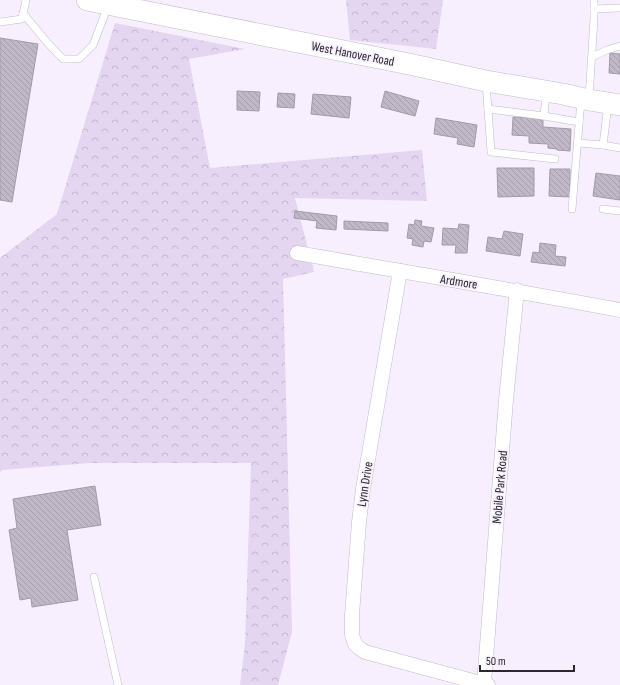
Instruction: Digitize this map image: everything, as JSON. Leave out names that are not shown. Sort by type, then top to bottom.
[{"type":"street","name":"West Hanover Road","points":[[100,2],[409,64],[486,81],[600,102]]},
{"type":"street","name":"Ardmore","points":[[297,253],[517,290],[620,310]]},
{"type":"street","name":"Lynn Drive","points":[[400,271],[358,522],[352,635],[355,644],[365,652],[486,684]]},
{"type":"street","name":"Mobile Park Road","points":[[486,684],[506,400],[517,290]]},
{"type":"lane","points":[[0,22],[22,19],[26,0]]},
{"type":"lane","points":[[594,0],[592,57],[600,102],[603,145]]},
{"type":"lane","points":[[24,13],[41,36],[63,59],[79,59],[93,45],[100,2]]},
{"type":"lane","points":[[594,9],[620,8]]},
{"type":"lane","points":[[592,57],[620,46]]},
{"type":"lane","points":[[486,81],[491,152],[554,159]]},
{"type":"lane","points":[[544,116],[546,91]]},
{"type":"lane","points":[[572,209],[579,122],[600,102]]},
{"type":"lane","points":[[488,110],[544,116],[579,122]]},
{"type":"lane","points":[[578,143],[620,148]]},
{"type":"lane","points":[[603,209],[620,211]]},
{"type":"lane","points":[[94,577],[118,685]]},
{"type":"green space","points":[[346,0],[443,0],[436,49],[350,40]]},
{"type":"green space","points":[[115,23],[245,49],[189,59],[210,168],[422,150],[427,201],[295,198],[314,272],[283,279],[292,632],[278,685],[240,685],[245,644],[251,463],[90,463],[2,470],[0,473],[0,258],[57,214]]},
{"type":"building","points":[[0,38],[38,44],[12,202],[0,200]]},
{"type":"building","points":[[610,53],[620,54],[620,74],[609,73]]},
{"type":"building","points":[[237,91],[260,92],[259,111],[237,110]]},
{"type":"building","points":[[385,91],[419,101],[415,116],[381,107]]},
{"type":"building","points":[[278,93],[295,94],[294,108],[277,107]]},
{"type":"building","points":[[313,94],[351,97],[349,118],[311,114]]},
{"type":"building","points":[[513,117],[543,118],[543,127],[571,129],[570,151],[548,148],[548,144],[529,143],[529,136],[512,135]]},
{"type":"building","points":[[436,118],[477,125],[474,147],[457,144],[458,138],[434,134]]},
{"type":"building","points":[[497,168],[534,168],[534,196],[498,197]]},
{"type":"building","points":[[550,169],[570,169],[570,197],[549,196]]},
{"type":"building","points":[[596,173],[620,176],[620,200],[593,196]]},
{"type":"building","points":[[295,211],[337,216],[336,230],[316,228],[317,221],[294,218]]},
{"type":"building","points":[[415,220],[422,221],[421,226],[434,228],[431,242],[424,241],[423,247],[412,245],[413,239],[407,238],[409,224],[414,225]]},
{"type":"building","points":[[344,221],[388,223],[388,231],[344,229]]},
{"type":"building","points":[[459,224],[469,225],[467,253],[455,253],[456,245],[442,245],[443,228],[458,229]]},
{"type":"building","points":[[504,231],[523,234],[520,256],[486,251],[488,237],[502,239]]},
{"type":"building","points":[[540,243],[556,245],[555,256],[566,257],[565,266],[531,262],[533,252],[539,253]]},
{"type":"building","points":[[95,486],[101,525],[67,530],[78,600],[32,607],[31,598],[20,600],[9,530],[17,528],[13,499]]}]
